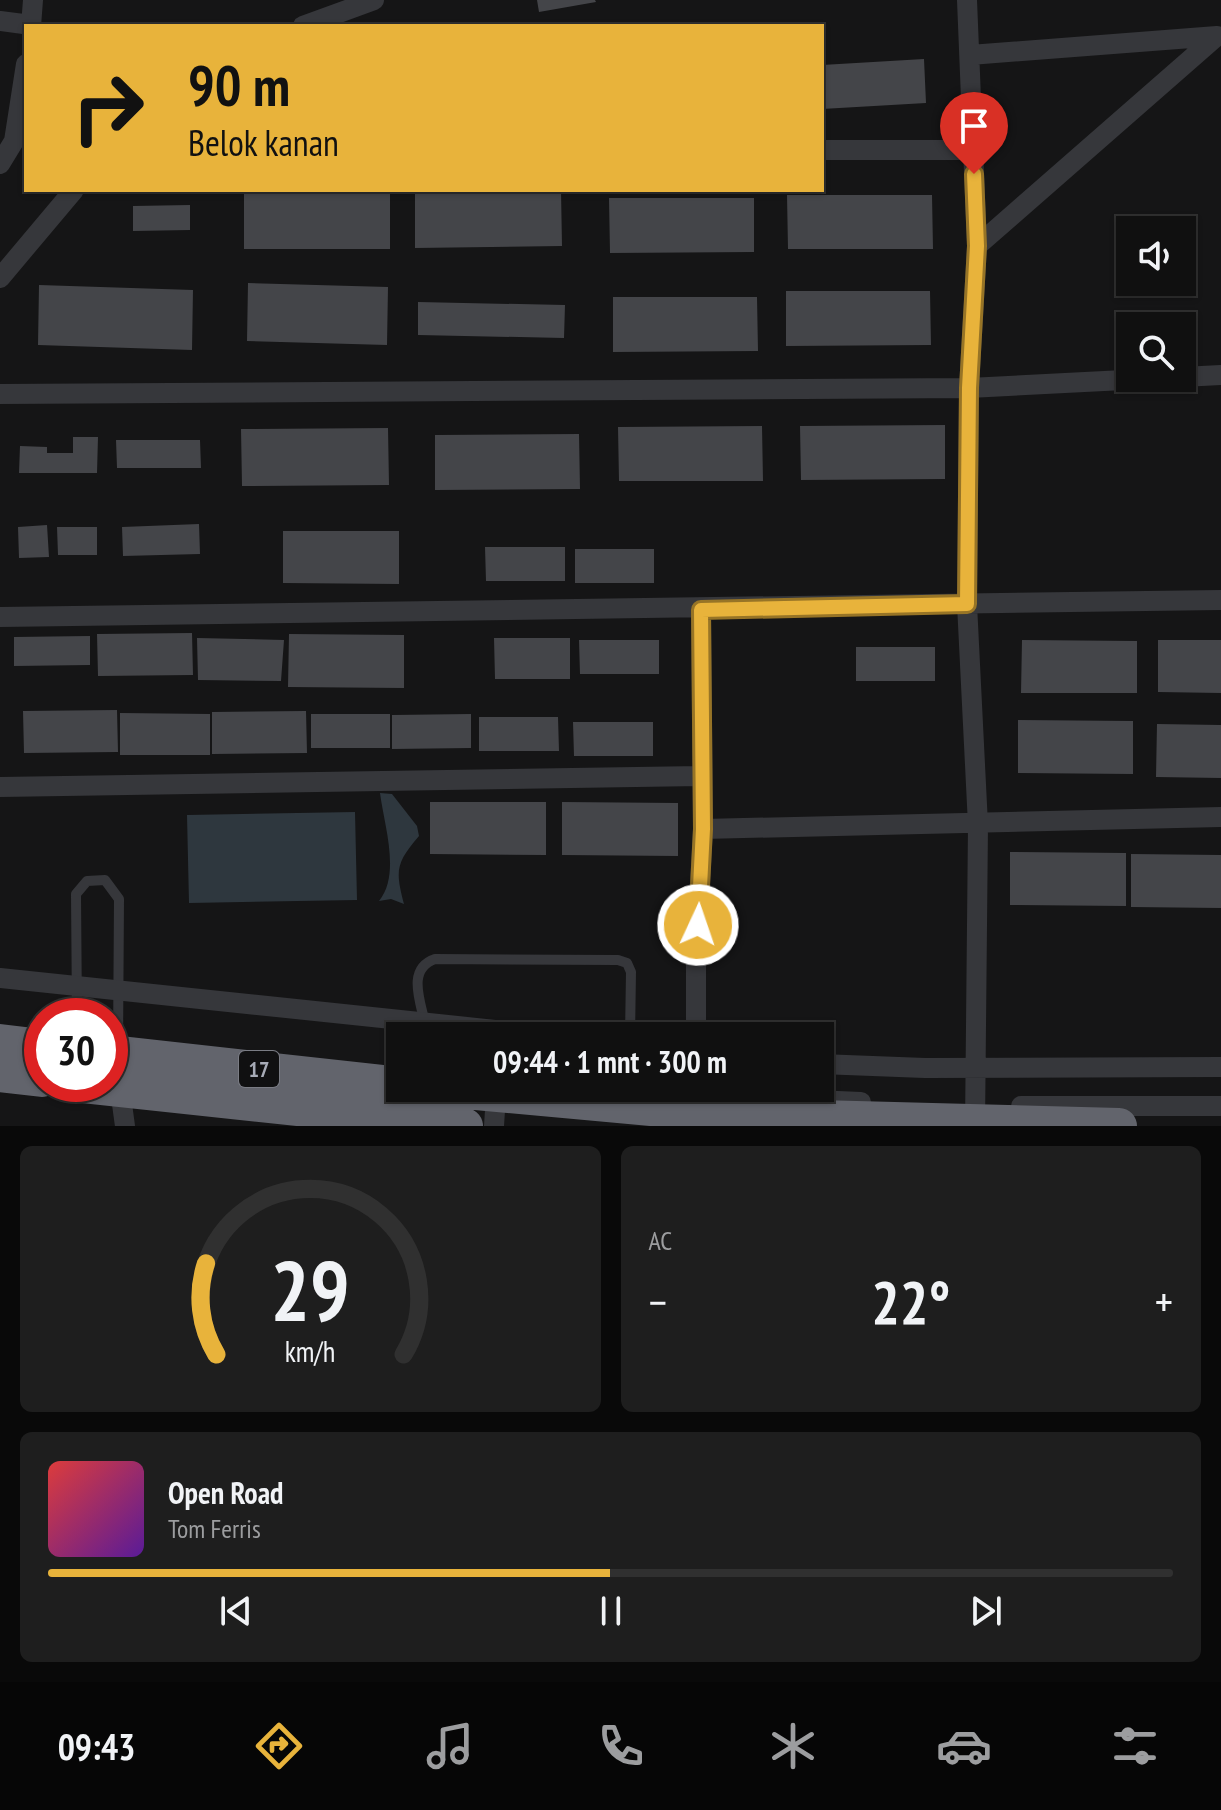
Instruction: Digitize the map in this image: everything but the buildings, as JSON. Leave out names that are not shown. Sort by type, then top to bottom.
[{"type":"highway","points":[[0,1042],[24,1045]]},
{"type":"highway","name":"17","points":[[128,1047],[386,1083]]},
{"type":"highway","points":[[0,1074],[24,1077]]},
{"type":"highway","name":"17","points":[[128,1091],[465,1126]]},
{"type":"highway","points":[[472,1102],[495,1110],[601,1102]]},
{"type":"highway","points":[[641,1102],[738,1116],[975,1119],[1061,1116],[1119,1126]]},
{"type":"street","points":[[31,24],[33,0]]},
{"type":"street","points":[[308,24],[374,0]]},
{"type":"street","points":[[967,0],[977,246],[969,388],[967,604],[978,825],[978,1066],[975,1119]]},
{"type":"street","points":[[0,21],[24,24]]},
{"type":"street","points":[[970,55],[1220,34]]},
{"type":"street","points":[[977,246],[1220,34]]},
{"type":"street","points":[[0,164],[14,141],[24,77]]},
{"type":"street","points":[[824,150],[974,150]]},
{"type":"street","points":[[0,278],[72,192]]},
{"type":"street","points":[[1196,376],[1221,375]]},
{"type":"street","points":[[0,394],[969,388],[1116,380]]},
{"type":"street","points":[[0,617],[701,610],[1221,600]]},
{"type":"street","points":[[696,1022],[703,829],[700,776],[701,610]]},
{"type":"street","points":[[0,787],[700,776]]},
{"type":"street","points":[[703,829],[1221,817]]},
{"type":"street","points":[[0,978],[399,1022]]},
{"type":"street","points":[[0,1026],[24,1028]]},
{"type":"street","points":[[128,1046],[386,1067]]},
{"type":"street","points":[[834,1065],[925,1068],[1221,1067]]},
{"type":"street","points":[[122,1102],[125,1126]]},
{"type":"street","points":[[1061,1116],[1221,1106]]},
{"type":"lane","points":[[77,998],[76,894],[87,881],[105,880],[119,899],[117,998]]},
{"type":"lane","points":[[424,1022],[418,974],[422,966],[435,959],[618,960],[627,963],[631,972],[630,1022]]},
{"type":"shaded area","points":[[380,793],[392,794],[417,826],[419,836],[400,867],[399,883],[404,904],[391,899],[379,901],[386,890],[390,863]]},
{"type":"shaded area","points":[[355,812],[357,900],[189,903],[187,815]]},
{"type":"route","points":[[698,925],[703,829],[700,776],[701,610],[967,604],[969,388],[977,246],[974,174]]}]
